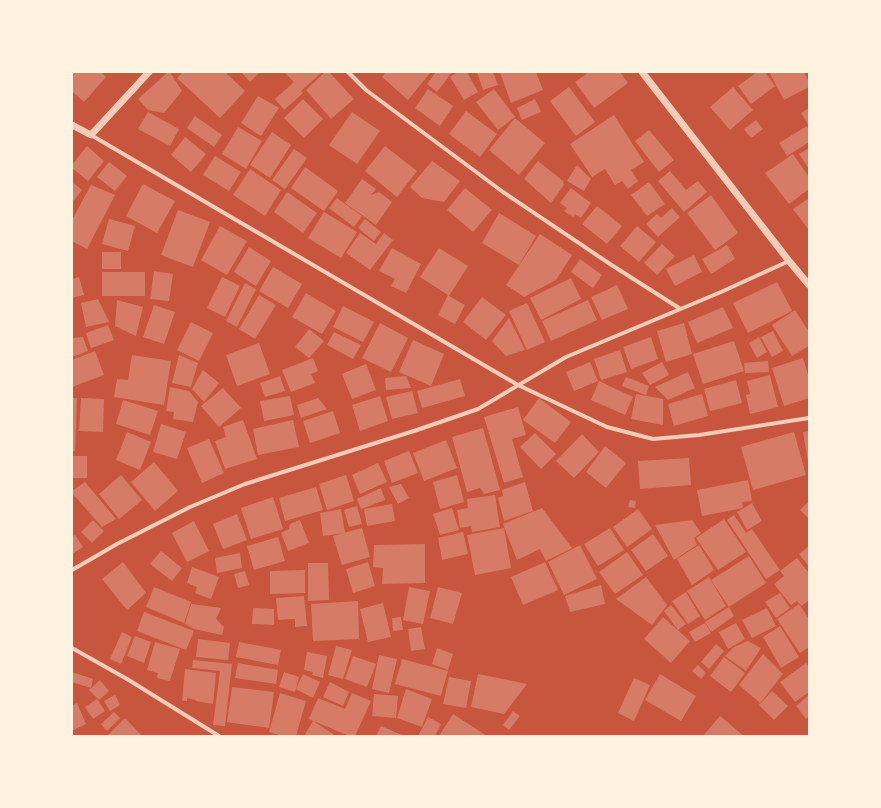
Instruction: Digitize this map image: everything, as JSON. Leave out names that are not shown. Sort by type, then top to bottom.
[{"type":"street","points":[[91,135],[149,72]]},
{"type":"street","points":[[348,72],[366,90],[503,192],[610,264],[679,308]]},
{"type":"street","points":[[642,72],[809,285]]},
{"type":"street","points":[[72,125],[518,385],[607,427],[653,439],[699,435],[809,418]]},
{"type":"street","points":[[72,570],[117,544],[183,511],[238,487],[478,409],[566,357],[679,308],[721,292],[789,261]]},
{"type":"street","points":[[72,648],[127,678],[219,736]]},
{"type":"building","points":[[72,72],[101,72],[106,77],[84,102],[72,91]]},
{"type":"building","points":[[168,72],[170,72],[182,91],[164,113],[148,110],[138,99]]},
{"type":"building","points":[[183,72],[225,72],[245,91],[220,118],[177,78]]},
{"type":"building","points":[[241,72],[260,72],[250,82]]},
{"type":"building","points":[[284,72],[322,72],[301,91],[303,93],[284,110],[275,99],[294,82]]},
{"type":"building","points":[[325,72],[329,72],[354,99],[331,119],[306,90]]},
{"type":"building","points":[[386,72],[430,73],[408,100],[382,77]]},
{"type":"building","points":[[436,72],[452,72],[437,92],[427,84]]},
{"type":"building","points":[[458,72],[467,72],[478,92],[464,100],[450,77]]},
{"type":"building","points":[[477,72],[493,72],[498,85],[483,90]]},
{"type":"building","points":[[500,72],[536,72],[543,90],[511,103]]},
{"type":"building","points":[[589,72],[620,72],[628,83],[594,108],[575,82]]},
{"type":"building","points":[[757,72],[765,72],[775,86],[751,104],[738,86]]},
{"type":"building","points":[[769,72],[804,72],[809,82],[809,87],[784,100]]},
{"type":"building","points":[[569,87],[595,122],[576,136],[550,101]]},
{"type":"building","points":[[733,87],[753,110],[730,130],[710,107]]},
{"type":"building","points":[[428,89],[453,106],[440,126],[415,108]]},
{"type":"building","points":[[494,89],[515,117],[498,130],[476,102]]},
{"type":"building","points":[[258,96],[279,108],[261,136],[241,123]]},
{"type":"building","points":[[303,99],[323,119],[304,138],[284,118]]},
{"type":"building","points":[[535,99],[541,112],[522,120],[517,108]]},
{"type":"building","points":[[809,108],[809,126],[801,113]]},
{"type":"building","points":[[466,111],[497,134],[480,157],[449,134]]},
{"type":"building","points":[[148,112],[179,129],[170,146],[138,129]]},
{"type":"building","points":[[352,112],[380,131],[357,164],[329,145]]},
{"type":"building","points":[[614,115],[644,162],[631,170],[638,181],[628,189],[622,181],[615,185],[605,169],[592,177],[570,144]]},
{"type":"building","points":[[195,116],[222,135],[214,147],[187,128]]},
{"type":"building","points":[[515,118],[545,143],[519,175],[489,150]]},
{"type":"building","points":[[756,120],[763,129],[751,138],[744,129]]},
{"type":"building","points":[[807,126],[809,131],[809,142],[787,156],[779,143]]},
{"type":"building","points":[[238,127],[262,141],[246,169],[222,154]]},
{"type":"building","points":[[649,130],[674,160],[659,172],[635,141]]},
{"type":"building","points":[[272,132],[291,145],[270,178],[250,165]]},
{"type":"building","points":[[185,137],[206,154],[191,172],[171,155]]},
{"type":"building","points":[[87,146],[104,161],[88,181],[72,168],[72,165]]},
{"type":"building","points":[[385,146],[417,171],[397,197],[365,171]]},
{"type":"building","points":[[809,148],[809,169],[799,154]]},
{"type":"building","points":[[294,149],[307,158],[285,189],[272,180]]},
{"type":"building","points":[[793,154],[809,177],[809,189],[789,204],[765,173]]},
{"type":"building","points":[[215,156],[241,172],[229,191],[203,175]]},
{"type":"building","points":[[432,161],[460,181],[444,202],[422,198],[410,187]]},
{"type":"building","points":[[538,161],[563,181],[564,185],[551,203],[524,179]]},
{"type":"building","points":[[109,162],[127,176],[115,191],[97,177]]},
{"type":"building","points":[[577,165],[591,179],[584,191],[567,181]]},
{"type":"building","points":[[305,167],[338,191],[324,211],[291,188]]},
{"type":"building","points":[[250,169],[281,190],[265,216],[233,195]]},
{"type":"building","points":[[670,171],[686,190],[698,181],[707,192],[684,212],[658,181]]},
{"type":"building","points":[[362,179],[376,189],[371,195],[379,192],[392,202],[376,225],[345,203]]},
{"type":"building","points":[[72,182],[82,190],[72,203]]},
{"type":"building","points":[[649,182],[665,204],[647,216],[631,195]]},
{"type":"building","points":[[143,184],[175,201],[157,233],[126,216]]},
{"type":"building","points":[[91,185],[115,195],[87,249],[72,241],[72,220]]},
{"type":"building","points":[[465,188],[492,210],[473,232],[447,210]]},
{"type":"building","points":[[571,188],[591,203],[581,218],[575,214],[573,217],[564,211],[567,208],[560,203]]},
{"type":"building","points":[[287,192],[317,213],[303,233],[274,212]]},
{"type":"building","points":[[711,195],[738,233],[715,250],[687,213]]},
{"type":"building","points":[[337,198],[362,216],[354,227],[329,208]]},
{"type":"building","points":[[809,198],[809,230],[793,209]]},
{"type":"building","points":[[597,206],[622,226],[607,244],[582,224]]},
{"type":"building","points":[[672,208],[680,217],[658,237],[646,224],[657,214],[661,218]]},
{"type":"building","points":[[178,210],[210,222],[193,267],[161,255]]},
{"type":"building","points":[[324,212],[357,232],[341,258],[308,238]]},
{"type":"building","points":[[499,213],[536,236],[519,265],[482,243]]},
{"type":"building","points":[[109,219],[135,226],[128,251],[102,244]]},
{"type":"building","points":[[365,219],[381,232],[374,241],[358,228]]},
{"type":"building","points":[[220,226],[247,241],[227,275],[201,260]]},
{"type":"building","points":[[637,226],[656,242],[639,262],[620,246]]},
{"type":"building","points":[[360,233],[376,244],[384,233],[393,240],[370,270],[346,253]]},
{"type":"building","points":[[540,234],[572,255],[556,280],[524,297],[506,285]]},
{"type":"building","points":[[662,244],[675,256],[657,275],[644,263]]},
{"type":"building","points":[[727,245],[735,259],[711,274],[702,259]]},
{"type":"building","points":[[249,247],[271,261],[256,286],[234,272]]},
{"type":"building","points":[[392,248],[421,264],[406,293],[391,286],[395,279],[379,271]]},
{"type":"building","points":[[439,248],[468,266],[449,296],[465,305],[455,324],[438,315],[448,295],[420,277]]},
{"type":"building","points":[[102,252],[121,252],[121,269],[102,269]]},
{"type":"building","points":[[694,255],[702,272],[675,286],[666,269]]},
{"type":"building","points":[[580,259],[602,275],[593,288],[571,272]]},
{"type":"building","points":[[273,267],[302,284],[288,308],[259,291]]},
{"type":"building","points":[[154,271],[173,274],[169,301],[150,299]]},
{"type":"building","points":[[102,272],[145,272],[145,296],[102,296]]},
{"type":"building","points":[[79,277],[84,295],[72,298],[72,279]]},
{"type":"building","points":[[222,277],[240,286],[225,317],[207,308]]},
{"type":"building","points":[[571,278],[581,299],[541,320],[530,298]]},
{"type":"building","points":[[777,282],[792,311],[748,333],[733,303]]},
{"type":"building","points":[[245,283],[256,289],[237,327],[226,321]]},
{"type":"building","points":[[617,285],[628,309],[602,320],[591,297]]},
{"type":"building","points":[[306,293],[336,311],[322,334],[292,317]]},
{"type":"building","points":[[259,295],[276,305],[255,339],[239,329]]},
{"type":"building","points":[[482,297],[506,315],[486,340],[463,322]]},
{"type":"building","points":[[98,299],[109,322],[86,327],[81,303]]},
{"type":"building","points":[[117,300],[143,307],[136,336],[115,326]]},
{"type":"building","points":[[588,300],[597,320],[551,341],[542,321]]},
{"type":"building","points":[[527,303],[545,342],[527,350],[509,311]]},
{"type":"building","points":[[154,305],[175,312],[164,344],[143,337]]},
{"type":"building","points":[[343,306],[374,322],[363,342],[333,327]]},
{"type":"building","points":[[723,307],[733,328],[697,343],[688,322]]},
{"type":"building","points":[[795,310],[809,332],[809,346],[792,356],[772,325]]},
{"type":"building","points":[[509,318],[525,350],[506,356],[492,341]]},
{"type":"building","points":[[191,322],[213,333],[199,361],[177,350]]},
{"type":"building","points":[[380,323],[408,338],[391,372],[362,358]]},
{"type":"building","points":[[684,323],[692,354],[666,362],[657,331]]},
{"type":"building","points":[[108,325],[114,340],[91,348],[86,333]]},
{"type":"building","points":[[309,329],[324,341],[309,358],[295,347]]},
{"type":"building","points":[[773,331],[783,351],[772,357],[761,337]]},
{"type":"building","points":[[334,332],[361,345],[353,359],[327,345]]},
{"type":"building","points":[[83,337],[88,351],[72,357],[72,338]]},
{"type":"building","points":[[651,337],[658,359],[631,369],[623,347]]},
{"type":"building","points":[[759,337],[767,352],[757,358],[749,343]]},
{"type":"building","points":[[413,340],[444,354],[431,386],[399,372]]},
{"type":"building","points":[[734,341],[744,371],[703,384],[693,354]]},
{"type":"building","points":[[259,343],[270,374],[237,386],[226,355]]},
{"type":"building","points":[[620,350],[627,372],[601,380],[594,359]]},
{"type":"building","points":[[95,351],[104,375],[72,387],[72,360]]},
{"type":"building","points":[[132,355],[171,361],[164,405],[114,397],[117,379],[128,380]]},
{"type":"building","points":[[179,355],[198,363],[191,387],[172,383]]},
{"type":"building","points":[[313,358],[318,371],[311,374],[315,383],[291,392],[282,370]]},
{"type":"building","points":[[803,358],[809,378],[809,398],[784,406],[772,368]]},
{"type":"building","points":[[768,361],[769,372],[745,373],[744,363]]},
{"type":"building","points":[[590,362],[598,381],[574,391],[566,372]]},
{"type":"building","points":[[662,362],[669,375],[650,385],[642,373]]},
{"type":"building","points":[[366,364],[376,390],[352,399],[342,374]]},
{"type":"building","points":[[203,370],[219,383],[204,402],[192,389]]},
{"type":"building","points":[[688,372],[695,388],[668,400],[655,387]]},
{"type":"building","points":[[770,375],[778,407],[750,414],[746,395],[750,394],[747,381]]},
{"type":"building","points":[[280,376],[285,391],[265,397],[260,383]]},
{"type":"building","points":[[406,376],[411,388],[386,390],[385,378]]},
{"type":"building","points":[[626,377],[649,386],[646,395],[622,386]]},
{"type":"building","points":[[460,379],[465,396],[422,408],[417,391]]},
{"type":"building","points":[[736,380],[742,403],[710,411],[704,389]]},
{"type":"building","points":[[599,381],[633,397],[625,415],[591,400]]},
{"type":"building","points":[[170,387],[189,391],[198,402],[193,422],[173,419],[174,412],[166,411]]},
{"type":"building","points":[[223,388],[241,408],[219,427],[201,406]]},
{"type":"building","points":[[412,391],[418,413],[392,419],[386,397]]},
{"type":"building","points":[[636,394],[663,399],[663,425],[631,419]]},
{"type":"building","points":[[702,394],[708,416],[674,426],[668,404]]},
{"type":"building","points":[[290,396],[294,415],[264,421],[260,401]]},
{"type":"building","points":[[380,396],[388,421],[360,431],[352,405]]},
{"type":"building","points":[[72,398],[77,398],[75,451],[72,451]]},
{"type":"building","points":[[81,398],[104,399],[103,432],[79,431]]},
{"type":"building","points":[[318,398],[327,409],[301,418],[297,405]]},
{"type":"building","points":[[539,398],[571,422],[555,443],[523,420]]},
{"type":"building","points":[[123,400],[158,411],[150,435],[116,424]]},
{"type":"building","points":[[518,407],[526,435],[512,439],[523,477],[504,483],[484,417]]},
{"type":"building","points":[[333,411],[340,433],[310,443],[303,421]]},
{"type":"building","points":[[243,420],[257,459],[225,469],[215,441],[226,437],[223,427]]},
{"type":"building","points":[[293,420],[299,447],[258,455],[253,429]]},
{"type":"building","points":[[161,424],[186,432],[177,459],[153,452]]},
{"type":"building","points":[[483,428],[500,490],[484,494],[480,488],[467,492],[452,437]]},
{"type":"building","points":[[809,431],[809,462],[808,462],[803,432]]},
{"type":"building","points":[[127,432],[151,442],[140,470],[116,460]]},
{"type":"building","points":[[794,432],[806,475],[753,490],[741,447]]},
{"type":"building","points":[[535,433],[556,454],[541,469],[520,447]]},
{"type":"building","points":[[582,434],[599,452],[574,478],[556,461]]},
{"type":"building","points":[[209,439],[224,473],[202,483],[187,448]]},
{"type":"building","points":[[446,440],[457,468],[424,481],[413,453]]},
{"type":"building","points":[[605,446],[626,463],[606,488],[586,472]]},
{"type":"building","points":[[409,451],[418,473],[392,483],[384,461]]},
{"type":"building","points":[[72,456],[87,456],[87,478],[72,478]]},
{"type":"building","points":[[689,458],[691,485],[640,489],[638,461]]},
{"type":"building","points":[[154,462],[178,491],[155,511],[131,482]]},
{"type":"building","points":[[378,463],[387,482],[360,494],[352,475]]},
{"type":"building","points":[[121,475],[142,500],[119,519],[99,494]]},
{"type":"building","points":[[346,475],[354,501],[327,510],[319,484]]},
{"type":"building","points":[[457,475],[464,502],[440,509],[433,482]]},
{"type":"building","points":[[748,480],[752,501],[742,502],[743,508],[702,516],[697,490]]},
{"type":"building","points":[[85,482],[116,519],[102,527],[72,493],[72,491]]},
{"type":"building","points":[[525,482],[533,511],[504,521],[498,498],[503,496],[502,490]]},
{"type":"building","points":[[401,484],[409,498],[398,504],[389,487]]},
{"type":"building","points":[[316,487],[323,510],[285,521],[279,498]]},
{"type":"building","points":[[381,488],[385,500],[361,509],[357,499]]},
{"type":"building","points":[[495,495],[500,527],[472,532],[471,526],[460,528],[457,510],[468,508],[467,499]]},
{"type":"building","points":[[273,497],[283,529],[251,539],[241,508]]},
{"type":"building","points":[[630,500],[636,501],[635,508],[628,507]]},
{"type":"building","points":[[809,501],[809,519],[800,510]]},
{"type":"building","points":[[752,503],[762,521],[747,530],[737,512]]},
{"type":"building","points":[[392,504],[395,521],[367,526],[364,509]]},
{"type":"building","points":[[357,506],[362,524],[349,527],[344,510]]},
{"type":"building","points":[[452,508],[459,530],[440,535],[433,514]]},
{"type":"building","points":[[542,508],[572,548],[546,561],[540,549],[517,560],[503,524]]},
{"type":"building","points":[[341,509],[345,533],[323,536],[320,513]]},
{"type":"building","points":[[638,509],[652,529],[627,547],[613,527]]},
{"type":"building","points":[[237,514],[247,540],[223,549],[213,524]]},
{"type":"building","points":[[734,515],[746,533],[752,529],[780,570],[766,579],[727,520]]},
{"type":"building","points":[[724,519],[746,552],[718,570],[696,538]]},
{"type":"building","points":[[93,520],[104,531],[92,543],[81,532]]},
{"type":"building","points":[[300,520],[309,543],[288,551],[281,533],[289,529],[290,524]]},
{"type":"building","points":[[692,520],[701,533],[694,538],[697,545],[674,560],[655,525]]},
{"type":"building","points":[[194,521],[209,551],[187,562],[172,533]]},
{"type":"building","points":[[362,528],[370,557],[342,565],[333,536]]},
{"type":"building","points":[[504,528],[511,568],[475,575],[467,535]]},
{"type":"building","points":[[610,528],[624,550],[598,566],[584,544]]},
{"type":"building","points":[[463,532],[468,554],[442,560],[438,538]]},
{"type":"building","points":[[653,534],[668,556],[646,571],[631,550]]},
{"type":"building","points":[[75,535],[83,547],[72,554],[72,537]]},
{"type":"building","points":[[278,537],[285,561],[254,570],[247,546]]},
{"type":"building","points":[[425,544],[425,583],[382,584],[383,568],[373,567],[374,545]]},
{"type":"building","points":[[580,545],[597,579],[564,595],[548,562]]},
{"type":"building","points":[[699,545],[714,570],[692,585],[677,559]]},
{"type":"building","points":[[809,546],[809,567],[799,554]]},
{"type":"building","points":[[161,551],[182,568],[172,581],[150,564]]},
{"type":"building","points":[[627,552],[643,575],[615,594],[599,572]]},
{"type":"building","points":[[240,553],[242,568],[217,573],[215,558]]},
{"type":"building","points":[[749,556],[766,583],[729,607],[711,580]]},
{"type":"building","points":[[797,558],[809,573],[809,600],[802,606],[797,601],[791,605],[774,584],[784,576],[780,571]]},
{"type":"building","points":[[123,562],[146,593],[127,610],[102,579]]},
{"type":"building","points":[[368,562],[375,586],[353,593],[346,569]]},
{"type":"building","points":[[545,562],[558,590],[523,605],[511,577]]},
{"type":"building","points":[[308,563],[328,563],[329,600],[308,601]]},
{"type":"building","points":[[192,567],[219,577],[211,599],[195,593],[197,587],[187,583]]},
{"type":"building","points":[[305,570],[305,593],[270,594],[270,571]]},
{"type":"building","points":[[245,571],[249,585],[238,588],[234,574]]},
{"type":"building","points":[[646,577],[667,605],[652,625],[616,599]]},
{"type":"building","points":[[709,577],[726,606],[705,620],[687,591]]},
{"type":"building","points":[[601,585],[605,604],[570,612],[565,596]]},
{"type":"building","points":[[154,587],[191,602],[184,623],[146,607]]},
{"type":"building","points":[[409,587],[430,591],[423,624],[403,620]]},
{"type":"building","points":[[438,587],[462,593],[453,624],[430,618]]},
{"type":"building","points":[[686,592],[700,616],[688,624],[672,601]]},
{"type":"building","points":[[780,593],[790,608],[776,618],[765,602]]},
{"type":"building","points":[[304,596],[307,626],[295,627],[295,619],[278,620],[276,598]]},
{"type":"building","points":[[358,601],[359,639],[313,641],[311,604]]},
{"type":"building","points":[[383,603],[391,637],[368,642],[360,609]]},
{"type":"building","points":[[191,604],[221,608],[216,619],[224,627],[222,635],[194,629],[185,624]]},
{"type":"building","points":[[799,604],[809,619],[809,647],[800,653],[777,619]]},
{"type":"building","points":[[671,605],[686,624],[678,630],[664,611]]},
{"type":"building","points":[[729,607],[734,616],[711,632],[705,622]]},
{"type":"building","points":[[253,608],[274,609],[274,625],[252,624]]},
{"type":"building","points":[[767,608],[776,626],[752,638],[742,620]]},
{"type":"building","points":[[144,612],[194,631],[186,650],[137,631]]},
{"type":"building","points":[[401,617],[403,630],[393,631],[392,618]]},
{"type":"building","points":[[663,617],[690,641],[671,663],[644,639]]},
{"type":"building","points":[[705,623],[711,633],[695,642],[689,632]]},
{"type":"building","points":[[736,623],[745,639],[728,649],[719,632]]},
{"type":"building","points":[[780,626],[799,657],[781,668],[763,637]]},
{"type":"building","points":[[421,627],[425,649],[411,651],[408,629]]},
{"type":"building","points":[[122,632],[132,637],[121,664],[110,659]]},
{"type":"building","points":[[135,636],[151,642],[144,663],[127,656]]},
{"type":"building","points":[[198,639],[230,643],[228,660],[196,657]]},
{"type":"building","points":[[748,641],[761,648],[746,671],[725,656],[734,647]]},
{"type":"building","points":[[155,642],[180,649],[170,681],[157,678],[158,673],[147,670]]},
{"type":"building","points":[[239,642],[281,650],[278,665],[236,657]]},
{"type":"building","points":[[716,644],[724,651],[709,669],[701,662]]},
{"type":"building","points":[[336,646],[352,650],[343,679],[328,675]]},
{"type":"building","points":[[437,648],[453,654],[448,670],[432,664]]},
{"type":"building","points":[[307,652],[327,656],[323,678],[312,675],[313,672],[304,670]]},
{"type":"building","points":[[763,654],[783,674],[760,703],[739,685]]},
{"type":"building","points":[[379,655],[397,659],[389,693],[372,689]]},
{"type":"building","points":[[353,656],[376,664],[367,687],[345,679]]},
{"type":"building","points":[[724,657],[745,673],[731,692],[710,676]]},
{"type":"building","points":[[402,659],[448,671],[441,696],[395,684]]},
{"type":"building","points":[[193,660],[232,664],[225,726],[213,725],[220,671],[192,668]]},
{"type":"building","points":[[238,663],[278,670],[276,684],[235,678]]},
{"type":"building","points":[[806,663],[809,668],[809,692],[795,702],[780,682]]},
{"type":"building","points":[[698,665],[706,673],[701,679],[692,671]]},
{"type":"building","points":[[185,669],[216,673],[213,704],[187,698],[187,701],[182,701]]},
{"type":"building","points":[[72,672],[93,679],[91,688],[72,682]]},
{"type":"building","points":[[284,672],[299,677],[295,692],[279,687]]},
{"type":"building","points":[[303,674],[320,682],[313,698],[296,689]]},
{"type":"building","points":[[478,674],[527,684],[504,714],[471,707]]},
{"type":"building","points":[[660,674],[696,696],[681,721],[645,700]]},
{"type":"building","points":[[449,677],[471,681],[466,708],[443,704]]},
{"type":"building","points":[[634,678],[650,685],[634,721],[618,713]]},
{"type":"building","points":[[100,680],[109,691],[99,700],[89,690]]},
{"type":"building","points":[[330,682],[349,692],[343,706],[323,697]]},
{"type":"building","points":[[232,687],[274,692],[269,728],[227,722]]},
{"type":"building","points":[[406,689],[432,699],[422,727],[397,718]]},
{"type":"building","points":[[772,691],[788,706],[774,720],[759,705]]},
{"type":"building","points":[[280,693],[306,701],[296,736],[283,736],[269,732]]},
{"type":"building","points":[[352,693],[371,701],[355,736],[349,736],[309,719],[318,698],[345,709]]},
{"type":"building","points":[[374,694],[398,696],[396,718],[372,716]]},
{"type":"building","points":[[115,695],[120,705],[110,711],[104,701]]},
{"type":"building","points":[[809,695],[809,716],[806,719],[796,706]]},
{"type":"building","points":[[97,699],[105,711],[93,719],[85,707]]},
{"type":"building","points":[[77,703],[86,724],[72,731],[72,706]]},
{"type":"building","points":[[513,711],[520,716],[509,730],[503,725]]},
{"type":"building","points":[[114,712],[120,718],[107,731],[101,724]]},
{"type":"building","points":[[453,714],[487,736],[439,736]]},
{"type":"building","points":[[720,716],[744,736],[703,736]]},
{"type":"building","points":[[428,717],[441,724],[435,736],[418,736]]},
{"type":"building","points":[[125,718],[142,736],[107,736]]},
{"type":"building","points":[[313,721],[336,736],[304,736]]},
{"type":"building","points":[[381,726],[404,736],[376,736]]}]
